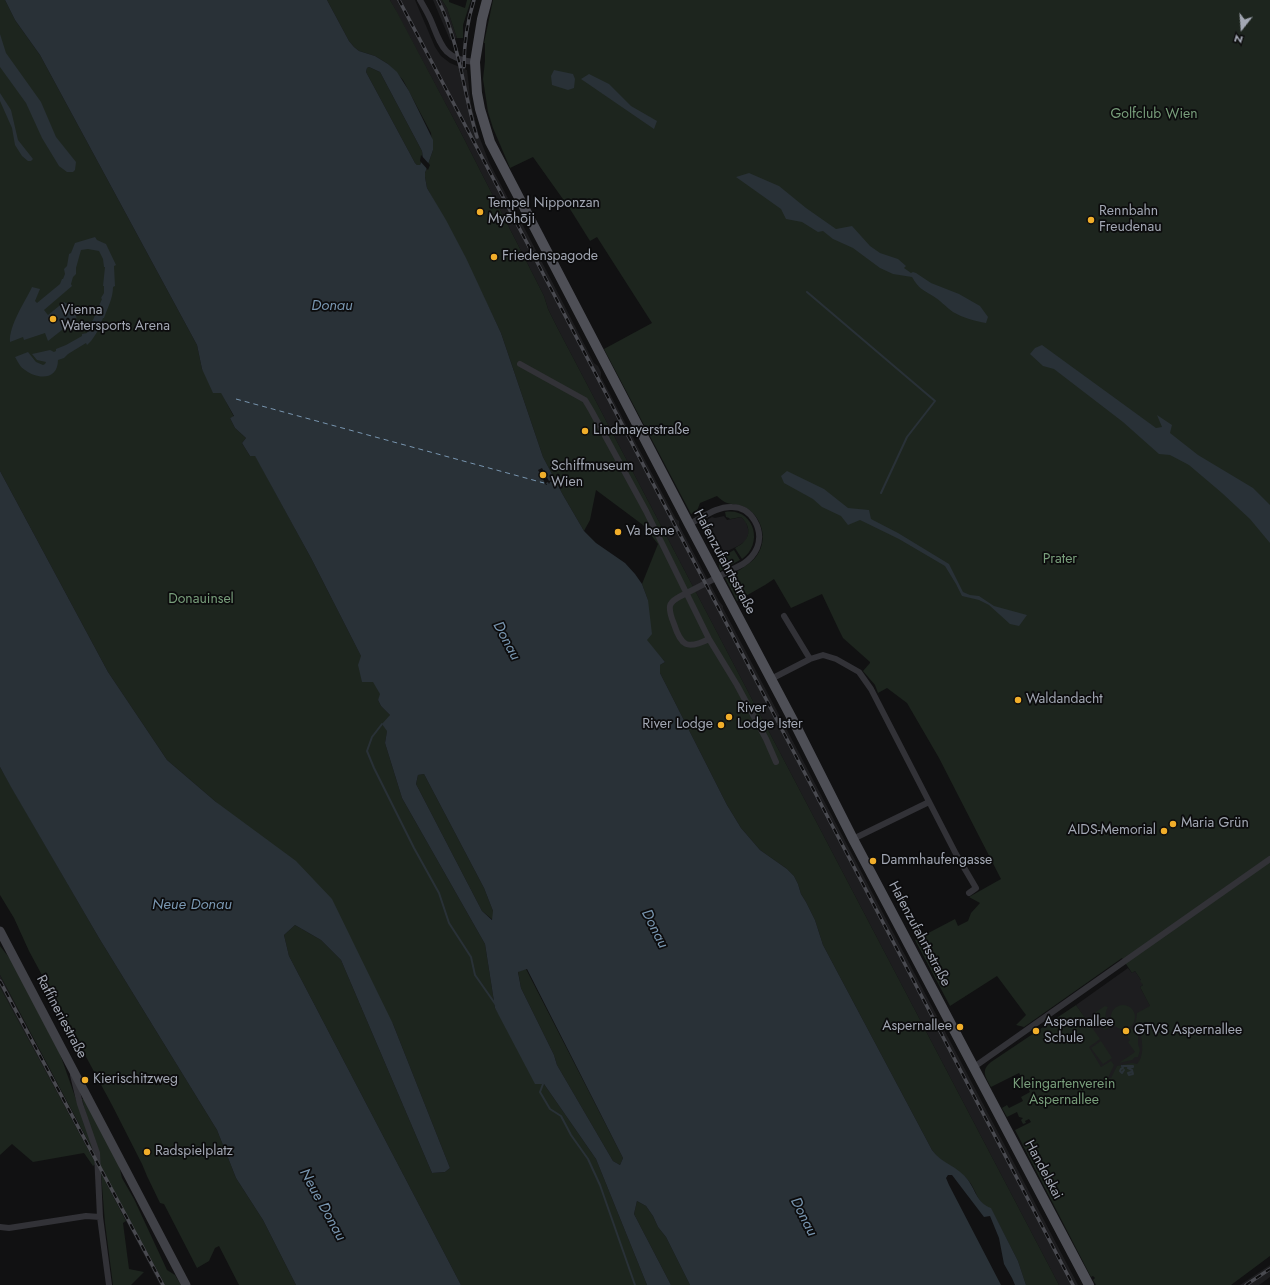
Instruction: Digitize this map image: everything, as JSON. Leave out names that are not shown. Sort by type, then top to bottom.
[{"type":"main road","name":"Hafenzufahrtsstraße","points":[[487,0],[482,19],[475,62],[477,93],[480,109],[490,142],[688,524],[797,728],[974,1067]]},
{"type":"main road","name":"Raffineriestraße","points":[[0,931],[186,1285]]},
{"type":"main road","name":"Handelskai","points":[[974,1067],[1089,1285]]},
{"type":"street","points":[[420,0],[432,21],[440,44],[447,52],[459,60],[475,62]]},
{"type":"street","points":[[520,364],[585,400],[603,429],[646,511],[709,639],[737,685],[766,739],[776,762]]},
{"type":"street","points":[[688,524],[724,507],[734,507],[742,509],[749,514],[759,529],[760,539],[757,548],[749,559],[679,597],[672,602],[670,606],[670,614],[678,637],[682,642],[690,645],[698,645],[709,639]]},
{"type":"street","points":[[784,616],[810,659]]},
{"type":"street","points":[[771,679],[810,659],[823,655],[836,659],[859,672],[871,689],[929,802],[976,888],[969,893]]},
{"type":"street","points":[[854,839],[929,802]]},
{"type":"street","points":[[974,1067],[1270,858]]},
{"type":"street","points":[[72,1067],[80,1104],[97,1153],[100,1217],[109,1285]]},
{"type":"street","points":[[0,1227],[9,1228],[86,1216],[100,1217]]},
{"type":"shaded area","points":[[390,0],[415,0],[435,47],[441,56],[450,63],[467,70],[471,104],[479,136],[489,162],[594,363],[598,366],[601,372],[601,377],[676,519],[679,521],[679,525],[723,606],[1078,1285],[1059,1285],[558,329],[548,309],[544,296],[458,127]]},
{"type":"shaded area","points":[[433,0],[442,0],[447,8],[457,38],[450,40]]},
{"type":"shaded area","points":[[724,516],[727,520],[741,517],[746,522],[749,532],[746,541],[717,556],[701,526],[702,523],[712,517],[715,518]]},
{"type":"shaded area","name":"GTVS Aspernallee","points":[[1128,968],[1132,973],[1135,971],[1141,980],[1143,985],[1140,987],[1165,1033],[1167,1092],[1106,1084],[1080,1036],[1092,1029],[1076,1005]]},
{"type":"shaded area","points":[[0,975],[165,1285],[160,1285],[0,987]]},
{"type":"shaded area","points":[[1270,1265],[1270,1277],[1259,1285],[1240,1285]]},
{"type":"green space","name":"Donauinsel","points":[[0,0],[5,0],[15,20],[40,55],[197,345],[202,369],[221,392],[234,417],[230,418],[235,428],[246,438],[242,443],[250,456],[255,455],[311,558],[381,695],[378,700],[381,706],[390,715],[385,743],[402,798],[485,944],[495,1008],[544,1084],[596,1159],[647,1285],[461,1285],[289,956],[284,935],[295,925],[321,940],[341,960],[432,1173],[445,1172],[450,1168],[393,1024],[216,802],[167,760],[108,672],[0,471]]},
{"type":"green space","points":[[327,0],[390,0],[397,12],[458,127],[544,296],[548,309],[558,329],[1059,1285],[1026,1285],[1018,1261],[991,1209],[982,1203],[971,1184],[964,1176],[940,1159],[932,1150],[823,945],[815,920],[801,894],[794,876],[787,869],[760,850],[741,828],[727,805],[660,673],[660,665],[665,662],[646,640],[648,600],[642,584],[658,544],[643,525],[596,490],[590,520],[584,531],[543,457],[501,333],[458,244],[427,188],[425,173],[433,150],[431,133],[403,80],[388,64],[375,56],[359,51],[354,47],[349,41]]},
{"type":"green space","points":[[442,0],[449,0],[449,2],[465,8],[467,0],[471,0],[463,25],[463,38],[457,38],[447,8]]},
{"type":"green space","name":"Prater","points":[[493,0],[1270,0],[1270,1256],[1231,1285],[1096,1285],[1093,1280],[1095,1278],[1093,1276],[1091,1277],[1015,1130],[1031,1122],[1029,1119],[1023,1124],[1021,1120],[1023,1118],[1019,1117],[1017,1112],[1007,1117],[1002,1108],[1007,1105],[1009,1108],[1023,1101],[1021,1097],[1030,1092],[1019,1073],[991,1087],[985,1071],[991,1062],[1076,1005],[1100,1039],[1089,1047],[1101,1067],[1111,1061],[1114,1065],[1108,1078],[1111,1078],[1117,1066],[1132,1063],[1137,1064],[1142,1053],[1142,1041],[1140,1033],[1134,1026],[1137,1013],[1150,1006],[1140,987],[1143,985],[1140,981],[1141,980],[1135,971],[1132,973],[1122,958],[1024,1027],[1016,1025],[1026,1015],[997,976],[950,1006],[915,940],[955,919],[958,926],[968,921],[971,913],[980,903],[969,897],[1001,879],[939,758],[907,703],[887,688],[878,693],[875,685],[863,671],[870,662],[843,638],[822,594],[791,608],[774,579],[737,601],[725,578],[749,564],[755,558],[762,546],[763,539],[761,525],[758,519],[745,507],[726,503],[717,496],[700,503],[697,511],[691,514],[604,349],[652,323],[597,237],[590,241],[570,209],[533,157],[510,168],[488,112],[483,79],[485,61],[484,43]]},
{"type":"green space","points":[[369,67],[380,72],[422,151],[423,158],[420,165],[415,163],[366,72],[367,68]]},
{"type":"green space","points":[[725,512],[735,512],[743,515],[749,520],[753,528],[753,544],[749,552],[742,559],[735,548],[747,538],[747,526],[741,517],[730,519],[726,517]]},
{"type":"green space","points":[[734,550],[740,560],[720,571],[718,559]]},
{"type":"green space","points":[[0,767],[99,938],[217,1130],[236,1178],[263,1220],[296,1285],[239,1285],[219,1246],[215,1248],[209,1261],[197,1268],[164,1204],[160,1203],[112,1105],[29,951],[14,918],[0,895]]},
{"type":"green space","points":[[424,774],[484,888],[493,911],[493,920],[482,911],[416,784],[418,775]]},
{"type":"green space","points":[[0,946],[11,960],[60,1054],[96,1156],[0,975]]},
{"type":"green space","points":[[526,969],[623,1158],[620,1165],[613,1161],[557,1065],[554,1055],[521,988],[518,971]]},
{"type":"green space","points":[[0,987],[96,1164],[93,1166],[84,1153],[33,1162],[12,1144],[0,1155]]},
{"type":"green space","points":[[1123,1005],[1128,1006],[1134,1012],[1134,1022],[1128,1028],[1123,1029],[1118,1028],[1112,1022],[1111,1017],[1112,1012],[1118,1006]]},
{"type":"green space","points":[[1105,1006],[1108,1007],[1106,1017],[1110,1027],[1104,1030],[1093,1014]]},
{"type":"green space","points":[[1131,1028],[1138,1035],[1140,1050],[1138,1057],[1119,1063],[1135,1052],[1128,1042],[1130,1040],[1124,1032],[1123,1034],[1121,1031]]},
{"type":"green space","points":[[1101,1041],[1112,1058],[1103,1064],[1091,1048]]},
{"type":"green space","points":[[82,1099],[84,1099],[119,1165],[122,1178],[134,1199],[167,1270],[175,1275],[181,1285],[165,1285],[100,1165]]},
{"type":"green space","points":[[101,1173],[126,1221],[123,1223],[129,1269],[144,1272],[131,1285],[113,1285],[105,1223]]},
{"type":"green space","points":[[637,1201],[646,1206],[653,1216],[658,1227],[666,1237],[690,1285],[671,1285],[634,1214]]},
{"type":"water","name":"Donau","points":[[5,0],[327,0],[349,41],[354,47],[359,51],[375,56],[397,72],[409,91],[433,140],[433,150],[425,173],[427,188],[466,258],[501,333],[543,457],[584,531],[596,543],[625,563],[642,584],[648,600],[652,634],[647,640],[665,662],[660,665],[660,673],[727,805],[741,828],[760,850],[787,869],[794,876],[801,894],[815,920],[823,945],[932,1150],[940,1159],[960,1171],[971,1184],[980,1200],[986,1206],[991,1208],[1018,1261],[1026,1285],[1015,1285],[1004,1264],[999,1238],[990,1216],[984,1217],[952,1175],[948,1175],[946,1178],[949,1185],[1001,1285],[690,1285],[666,1237],[658,1227],[653,1216],[646,1206],[637,1201],[634,1214],[671,1285],[647,1285],[596,1159],[544,1084],[535,1084],[495,1008],[485,944],[402,798],[385,743],[387,731],[382,724],[390,715],[381,706],[378,700],[380,694],[373,682],[362,682],[358,665],[361,656],[311,558],[255,456],[250,456],[242,443],[246,438],[235,428],[230,418],[234,416],[221,393],[213,393],[202,369],[197,345],[40,55],[15,20]],"holes":[[[369,67],[380,72],[422,151],[423,158],[420,165],[415,163],[366,72],[367,68]],[[424,774],[484,888],[493,911],[492,920],[482,911],[416,784],[418,775]],[[527,969],[623,1158],[620,1165],[613,1161],[557,1065],[554,1055],[521,988],[518,972]]]},
{"type":"water","points":[[0,34],[6,53],[41,102],[56,137],[76,162],[75,170],[73,172],[67,172],[59,166],[42,138],[26,103],[0,67]]},
{"type":"water","points":[[554,70],[573,74],[575,79],[574,88],[568,90],[552,85],[551,76]]},
{"type":"water","points":[[589,74],[609,84],[631,106],[657,121],[654,129],[581,79]]},
{"type":"water","points":[[0,93],[11,110],[18,140],[33,159],[31,161],[28,161],[22,156],[15,145],[12,128],[0,101]]},
{"type":"water","points":[[749,173],[779,186],[806,208],[836,229],[852,226],[870,246],[880,253],[898,259],[906,266],[904,268],[911,273],[916,273],[931,283],[959,294],[980,306],[988,317],[986,323],[969,319],[953,312],[938,299],[921,288],[912,277],[893,274],[880,268],[853,248],[833,239],[823,231],[818,232],[802,222],[786,219],[781,209],[736,177]]},
{"type":"water","points":[[95,237],[97,240],[106,244],[116,265],[114,266],[115,286],[113,287],[111,299],[100,328],[87,345],[86,343],[64,358],[58,360],[57,367],[51,375],[41,377],[30,373],[19,364],[15,357],[28,352],[36,362],[43,365],[46,362],[37,360],[32,354],[50,350],[54,352],[56,349],[82,336],[82,334],[87,333],[89,323],[93,320],[104,293],[103,286],[105,267],[99,251],[88,249],[81,250],[76,268],[76,274],[73,277],[71,284],[72,286],[44,310],[48,315],[64,302],[72,308],[77,319],[74,327],[70,331],[67,326],[48,341],[45,333],[24,340],[23,337],[10,342],[12,328],[18,314],[32,287],[40,289],[35,301],[37,303],[60,284],[65,274],[64,269],[67,266],[69,254],[71,253],[75,243]]},
{"type":"water","points":[[1042,345],[1156,428],[1162,427],[1157,415],[1172,425],[1170,433],[1198,455],[1253,488],[1270,505],[1270,543],[1250,519],[1189,465],[1170,455],[1159,454],[1123,422],[1054,369],[1043,366],[1030,354],[1035,348]]},
{"type":"water","name":"Neue Donau","points":[[0,471],[108,672],[167,760],[216,802],[296,861],[332,899],[393,1024],[450,1168],[445,1172],[432,1173],[341,960],[321,940],[295,925],[284,935],[289,956],[461,1285],[296,1285],[263,1220],[236,1178],[217,1130],[99,938],[11,787],[0,767]]},
{"type":"water","points":[[787,471],[824,489],[848,508],[869,510],[871,519],[898,533],[949,564],[963,592],[970,595],[979,596],[994,606],[1027,615],[1019,626],[1010,624],[989,605],[979,600],[962,596],[945,566],[899,539],[860,520],[848,525],[841,516],[822,507],[813,499],[784,483],[781,476]]},
{"type":"pier","points":[[421,155],[430,165],[428,170],[420,161]]},
{"type":"pier","points":[[542,468],[549,481],[555,478],[556,479],[549,484],[548,482],[546,483],[546,485],[538,470]]},
{"type":"waterway","points":[[807,292],[935,401],[907,437],[881,493]]},
{"type":"waterway","points":[[382,724],[372,737],[367,751],[414,848],[439,893],[449,923],[471,957],[475,975],[496,1005]]},
{"type":"waterway","points":[[1122,1066],[1123,1068],[1120,1071],[1122,1073],[1124,1070]]},
{"type":"waterway","points":[[1123,1066],[1133,1066],[1129,1068],[1130,1069],[1130,1068],[1129,1068],[1128,1068],[1132,1070],[1133,1074]]},
{"type":"waterway","points":[[1131,1072],[1128,1073],[1129,1075],[1133,1074]]},
{"type":"waterway","points":[[543,1084],[540,1092],[550,1109],[561,1116],[571,1135],[588,1159],[600,1185],[635,1285]]},
{"type":"ferry route","points":[[236,399],[544,483]]},
{"type":"railway","points":[[399,0],[1073,1285]]},
{"type":"railway","points":[[438,0],[456,50],[477,137]]},
{"type":"railway","points":[[464,67],[466,33],[474,0]]},
{"type":"railway","points":[[0,981],[163,1285]]},
{"type":"railway","points":[[1246,1285],[1270,1269]]},
{"type":"place","name":"Tempel Nipponzan Myōhōji","points":[[480,212]]},
{"type":"place","name":"Rennbahn Freudenau","points":[[1091,220]]},
{"type":"place","name":"Friedenspagode","points":[[494,257]]},
{"type":"place","name":"Vienna Watersports Arena","points":[[53,319]]},
{"type":"place","name":"Lindmayerstraße","points":[[585,431]]},
{"type":"place","name":"Schiffmuseum Wien","points":[[543,475]]},
{"type":"place","name":"Va bene","points":[[618,532]]},
{"type":"place","name":"Waldandacht","points":[[1018,700]]},
{"type":"place","name":"River Lodge Ister","points":[[729,717]]},
{"type":"place","name":"River Lodge","points":[[721,725]]},
{"type":"place","name":"Maria Grün","points":[[1173,824]]},
{"type":"place","name":"AIDS-Memorial","points":[[1164,831]]},
{"type":"place","name":"Dammhaufengasse","points":[[873,861]]},
{"type":"place","name":"Aspernallee","points":[[960,1027]]},
{"type":"place","name":"Aspernallee Schule","points":[[1036,1031]]},
{"type":"place","name":"GTVS Aspernallee","points":[[1126,1031]]},
{"type":"place","name":"Kierischitzweg","points":[[85,1080]]},
{"type":"place","name":"Radspielplatz","points":[[147,1152]]},
{"type":"park label","name":"Golfclub Wien","points":[[1154,115]]},
{"type":"park label","name":"Kleingartenverein Aspernallee","points":[[1064,1094]]}]
